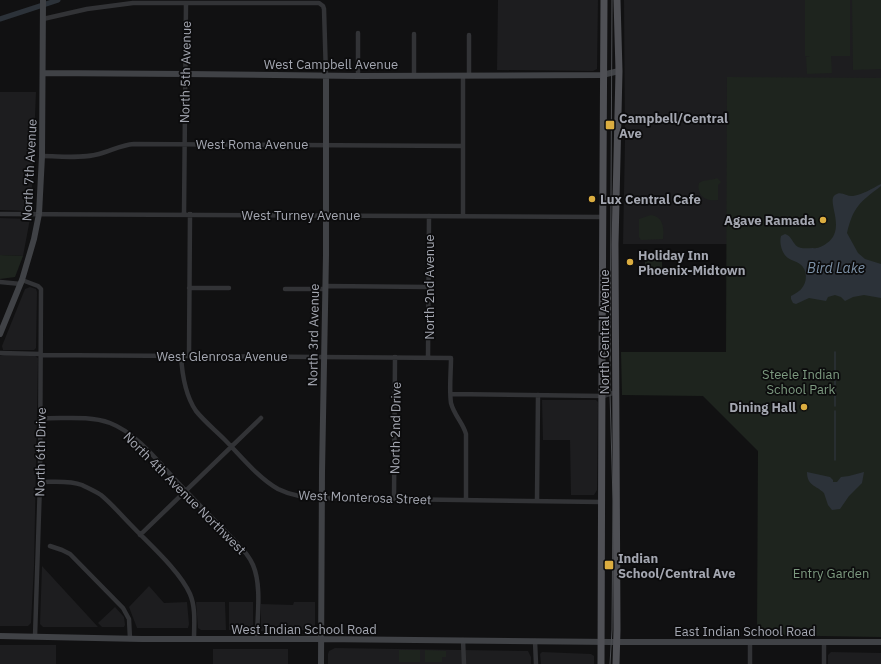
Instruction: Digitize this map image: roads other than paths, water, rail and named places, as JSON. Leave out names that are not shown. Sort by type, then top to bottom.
[{"type":"main road","name":"North 7th Avenue","points":[[0,334],[21,282],[31,249],[39,214],[42,156],[43,0]]},
{"type":"main road","name":"North Central Avenue","points":[[601,664],[605,642],[601,502],[603,217],[602,75],[604,0]]},
{"type":"main road","name":"North Central Avenue","points":[[616,0],[619,71],[615,244],[616,664]]},
{"type":"main road","name":"West Campbell Avenue","points":[[43,73],[466,76],[602,75],[619,71]]},
{"type":"main road","name":"North 3rd Avenue","points":[[321,664],[326,76]]},
{"type":"main road","name":"West Indian School Road","points":[[0,636],[130,639],[321,639],[605,642]]},
{"type":"main road","name":"East Indian School Road","points":[[605,642],[881,642]]},
{"type":"street","points":[[43,19],[114,5],[134,3],[186,3]]},
{"type":"street","name":"North 3rd Avenue","points":[[186,3],[319,4],[323,6],[326,76]]},
{"type":"street","name":"North 5th Avenue","points":[[184,214],[186,3]]},
{"type":"street","points":[[358,33],[358,76]]},
{"type":"street","points":[[414,34],[414,76]]},
{"type":"street","points":[[463,216],[463,146],[469,35]]},
{"type":"street","name":"West Roma Avenue","points":[[42,156],[98,155],[126,144],[463,146]]},
{"type":"street","name":"West Turney Avenue","points":[[0,214],[603,217]]},
{"type":"street","points":[[189,355],[190,214]]},
{"type":"street","name":"North 2nd Avenue","points":[[428,358],[429,216]]},
{"type":"street","points":[[0,282],[21,282]]},
{"type":"street","name":"North 6th Drive","points":[[21,282],[38,286],[41,289],[40,482],[35,637]]},
{"type":"street","points":[[285,289],[325,287],[429,287]]},
{"type":"street","points":[[189,288],[228,288]]},
{"type":"street","name":"West Glenrosa Avenue","points":[[0,353],[112,356],[189,355],[451,358],[451,394]]},
{"type":"street","name":"West Monterosa Street","points":[[181,355],[185,386],[196,410],[264,479],[278,489],[300,496],[323,498],[601,502]]},
{"type":"street","name":"North 2nd Drive","points":[[394,499],[395,358]]},
{"type":"street","points":[[466,500],[466,434],[454,410],[451,394],[602,396],[616,392]]},
{"type":"street","points":[[537,500],[538,395]]},
{"type":"street","name":"North 4th Avenue Northwest","points":[[40,418],[99,420],[120,427],[148,451],[185,491],[236,542],[253,566],[257,581],[257,639]]},
{"type":"street","points":[[140,535],[261,418]]},
{"type":"street","points":[[40,482],[71,483],[81,485],[89,488],[105,499],[175,571],[185,584],[193,603],[194,639]]},
{"type":"street","points":[[50,546],[70,554],[123,608],[129,619],[130,639]]},
{"type":"street","points":[[463,640],[464,664]]},
{"type":"street","points":[[535,641],[536,664]]},
{"type":"street","points":[[750,642],[750,664]]},
{"type":"street","points":[[824,642],[824,664]]},
{"type":"water","name":"Bird Lake","points":[[881,184],[881,186],[858,206],[849,224],[847,233],[858,253],[865,259],[881,264],[881,298],[864,295],[853,297],[845,301],[841,297],[835,295],[828,297],[826,301],[809,298],[796,304],[793,303],[791,296],[804,285],[806,273],[800,264],[784,254],[780,239],[781,236],[785,234],[787,235],[800,248],[819,248],[833,237],[836,223],[833,203],[833,198],[835,195],[842,193],[851,196],[856,195]]},
{"type":"water","points":[[807,472],[830,477],[833,482],[837,482],[841,477],[864,472],[862,483],[849,496],[840,509],[832,510],[828,505],[824,493],[810,483],[807,477]]},
{"type":"waterway","points":[[0,19],[58,0]]},
{"type":"waterway","points":[[835,352],[835,406]]},
{"type":"waterway","points":[[835,411],[835,460]]},
{"type":"tram line","points":[[610,664],[612,630],[613,500],[610,394],[612,0]]},
{"type":"place","name":"Campbell/Central Ave","points":[[610,125]]},
{"type":"place","name":"Lux Central Cafe","points":[[592,199]]},
{"type":"place","name":"Agave Ramada","points":[[823,220]]},
{"type":"place","name":"Holiday Inn Phoenix-Midtown","points":[[630,262]]},
{"type":"place","name":"Dining Hall","points":[[804,407]]},
{"type":"place","name":"Indian School/Central Ave","points":[[609,565]]},
{"type":"park label","name":"Steele Indian School Park","points":[[801,382]]},
{"type":"park label","name":"Entry Garden","points":[[831,573]]}]
